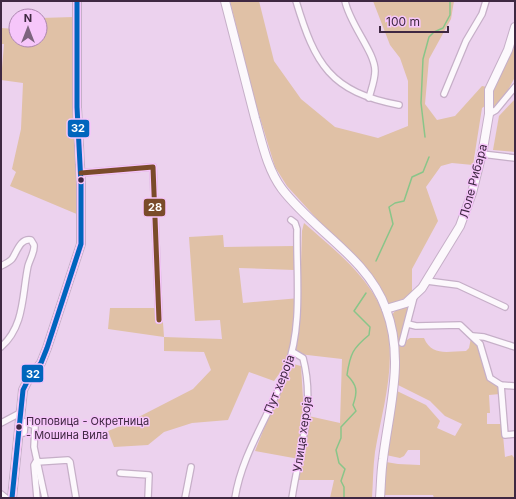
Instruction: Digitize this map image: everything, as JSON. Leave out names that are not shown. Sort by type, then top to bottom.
[{"type":"street","points":[[12,498],[18,434],[22,418],[23,390],[41,363],[80,251],[82,233],[78,107],[77,1]]},
{"type":"street","points":[[225,1],[250,99],[270,169],[282,188],[294,202],[365,271],[376,288],[386,309],[395,343],[395,372],[383,459],[380,498]]},
{"type":"street","points":[[296,1],[311,45],[323,66],[341,84],[369,98],[399,105]]},
{"type":"street","points":[[345,1],[352,23],[374,61],[374,76],[369,98]]},
{"type":"street","points":[[444,94],[466,41],[482,14],[486,1]]},
{"type":"street","name":"Лоле Рибара","points":[[386,309],[401,305],[414,297],[427,281],[460,226],[472,193],[482,154],[489,114],[489,90],[508,50],[515,27]]},
{"type":"street","points":[[489,114],[496,110],[515,87]]},
{"type":"street","points":[[482,154],[515,158]]},
{"type":"street","points":[[81,173],[153,167],[159,320]]},
{"type":"street","name":"Пут хероја","points":[[235,498],[240,471],[287,369],[296,338],[297,229],[295,222],[291,220]]},
{"type":"street","points":[[1,266],[10,260],[23,242],[31,240],[34,245],[28,267],[22,310],[12,335],[1,347]]},
{"type":"street","points":[[427,281],[458,285],[505,307]]},
{"type":"street","points":[[402,343],[414,297]]},
{"type":"street","points":[[408,324],[421,326],[460,325],[480,344],[484,352],[490,378],[502,384],[514,386]]},
{"type":"street","points":[[473,336],[484,337],[515,347]]},
{"type":"street","name":"Улица хероја","points":[[292,498],[309,402],[307,376],[303,358],[293,352]]},
{"type":"street","points":[[502,384],[505,435],[515,434]]},
{"type":"street","points":[[1,424],[22,418],[34,426],[34,447],[45,498]]},
{"type":"street","points":[[37,461],[68,460],[70,462],[76,498]]},
{"type":"street","points":[[37,461],[34,465],[37,498]]},
{"type":"street","points":[[184,498],[191,467]]},
{"type":"street","points":[[120,473],[149,475],[148,498]]},
{"type":"street","points":[[1,494],[6,498]]},
{"type":"shaded area","points":[[230,1],[259,1],[274,61],[301,99],[335,127],[378,138],[408,126],[408,81],[400,58],[390,45],[373,1],[454,1],[451,19],[429,59],[425,104],[437,120],[455,116],[482,86],[487,87],[485,106],[482,108],[473,165],[452,163],[441,166],[426,187],[438,221],[412,269],[412,292],[405,298],[389,305],[379,287],[287,186],[275,167],[254,98]]},
{"type":"shaded area","points":[[74,17],[79,215],[10,186],[16,172],[12,169],[21,129],[23,83],[1,80],[4,44],[1,44],[1,28],[8,28],[8,48],[48,48],[48,18]]},
{"type":"shaded area","points":[[515,37],[515,77],[507,92],[492,109],[491,94]]},
{"type":"shaded area","points":[[515,99],[515,152],[493,150],[499,116]]},
{"type":"shaded area","points":[[304,223],[344,258],[362,278],[377,300],[385,318],[389,337],[389,376],[375,452],[372,498],[330,498],[334,480],[294,480],[299,459],[255,451],[281,386],[293,364],[301,366],[304,415],[340,423],[342,359],[290,353],[282,370],[274,381],[249,372],[228,420],[192,423],[164,432],[148,445],[114,447],[108,431],[123,425],[193,389],[211,370],[204,352],[164,351],[164,337],[222,339],[220,320],[195,321],[189,237],[223,235],[224,247],[295,246],[294,270],[239,268],[243,303],[300,298],[302,231]]},
{"type":"shaded area","points":[[410,305],[403,339],[424,338],[431,348],[441,352],[447,352],[466,351],[469,348],[471,338],[482,352],[488,380],[500,387],[500,394],[489,395],[490,413],[487,413],[487,424],[502,424],[505,457],[512,455],[515,459],[515,498],[434,498],[433,495],[383,495],[386,462],[420,465],[420,450],[408,450],[404,456],[400,458],[386,455],[397,391],[426,405],[440,421],[437,428],[455,436],[462,424],[445,416],[430,401],[398,385],[399,357],[392,318],[396,310]]},
{"type":"shaded area","points":[[110,308],[162,308],[164,337],[108,329]]},
{"type":"waterway","points":[[425,137],[421,103],[423,59],[429,37],[434,32],[443,28],[450,15],[450,1]]},
{"type":"waterway","points":[[376,261],[393,224],[389,207],[395,203],[404,201],[412,177],[423,172],[429,157]]},
{"type":"waterway","points":[[344,498],[344,487],[341,481],[345,469],[339,463],[336,450],[341,438],[341,427],[356,411],[353,405],[356,396],[356,388],[347,375],[349,362],[353,352],[369,335],[370,327],[354,311],[366,293]]},
{"type":"transit line","name":"32","points":[[12,498],[23,390],[28,380],[41,363],[47,348],[81,244],[81,184],[77,107],[77,1]]},
{"type":"transit line","name":"28","points":[[81,173],[153,167],[159,320]]},
{"type":"place","name":"Поповица - Окретница - Мошина Вила","points":[[19,427]]}]
